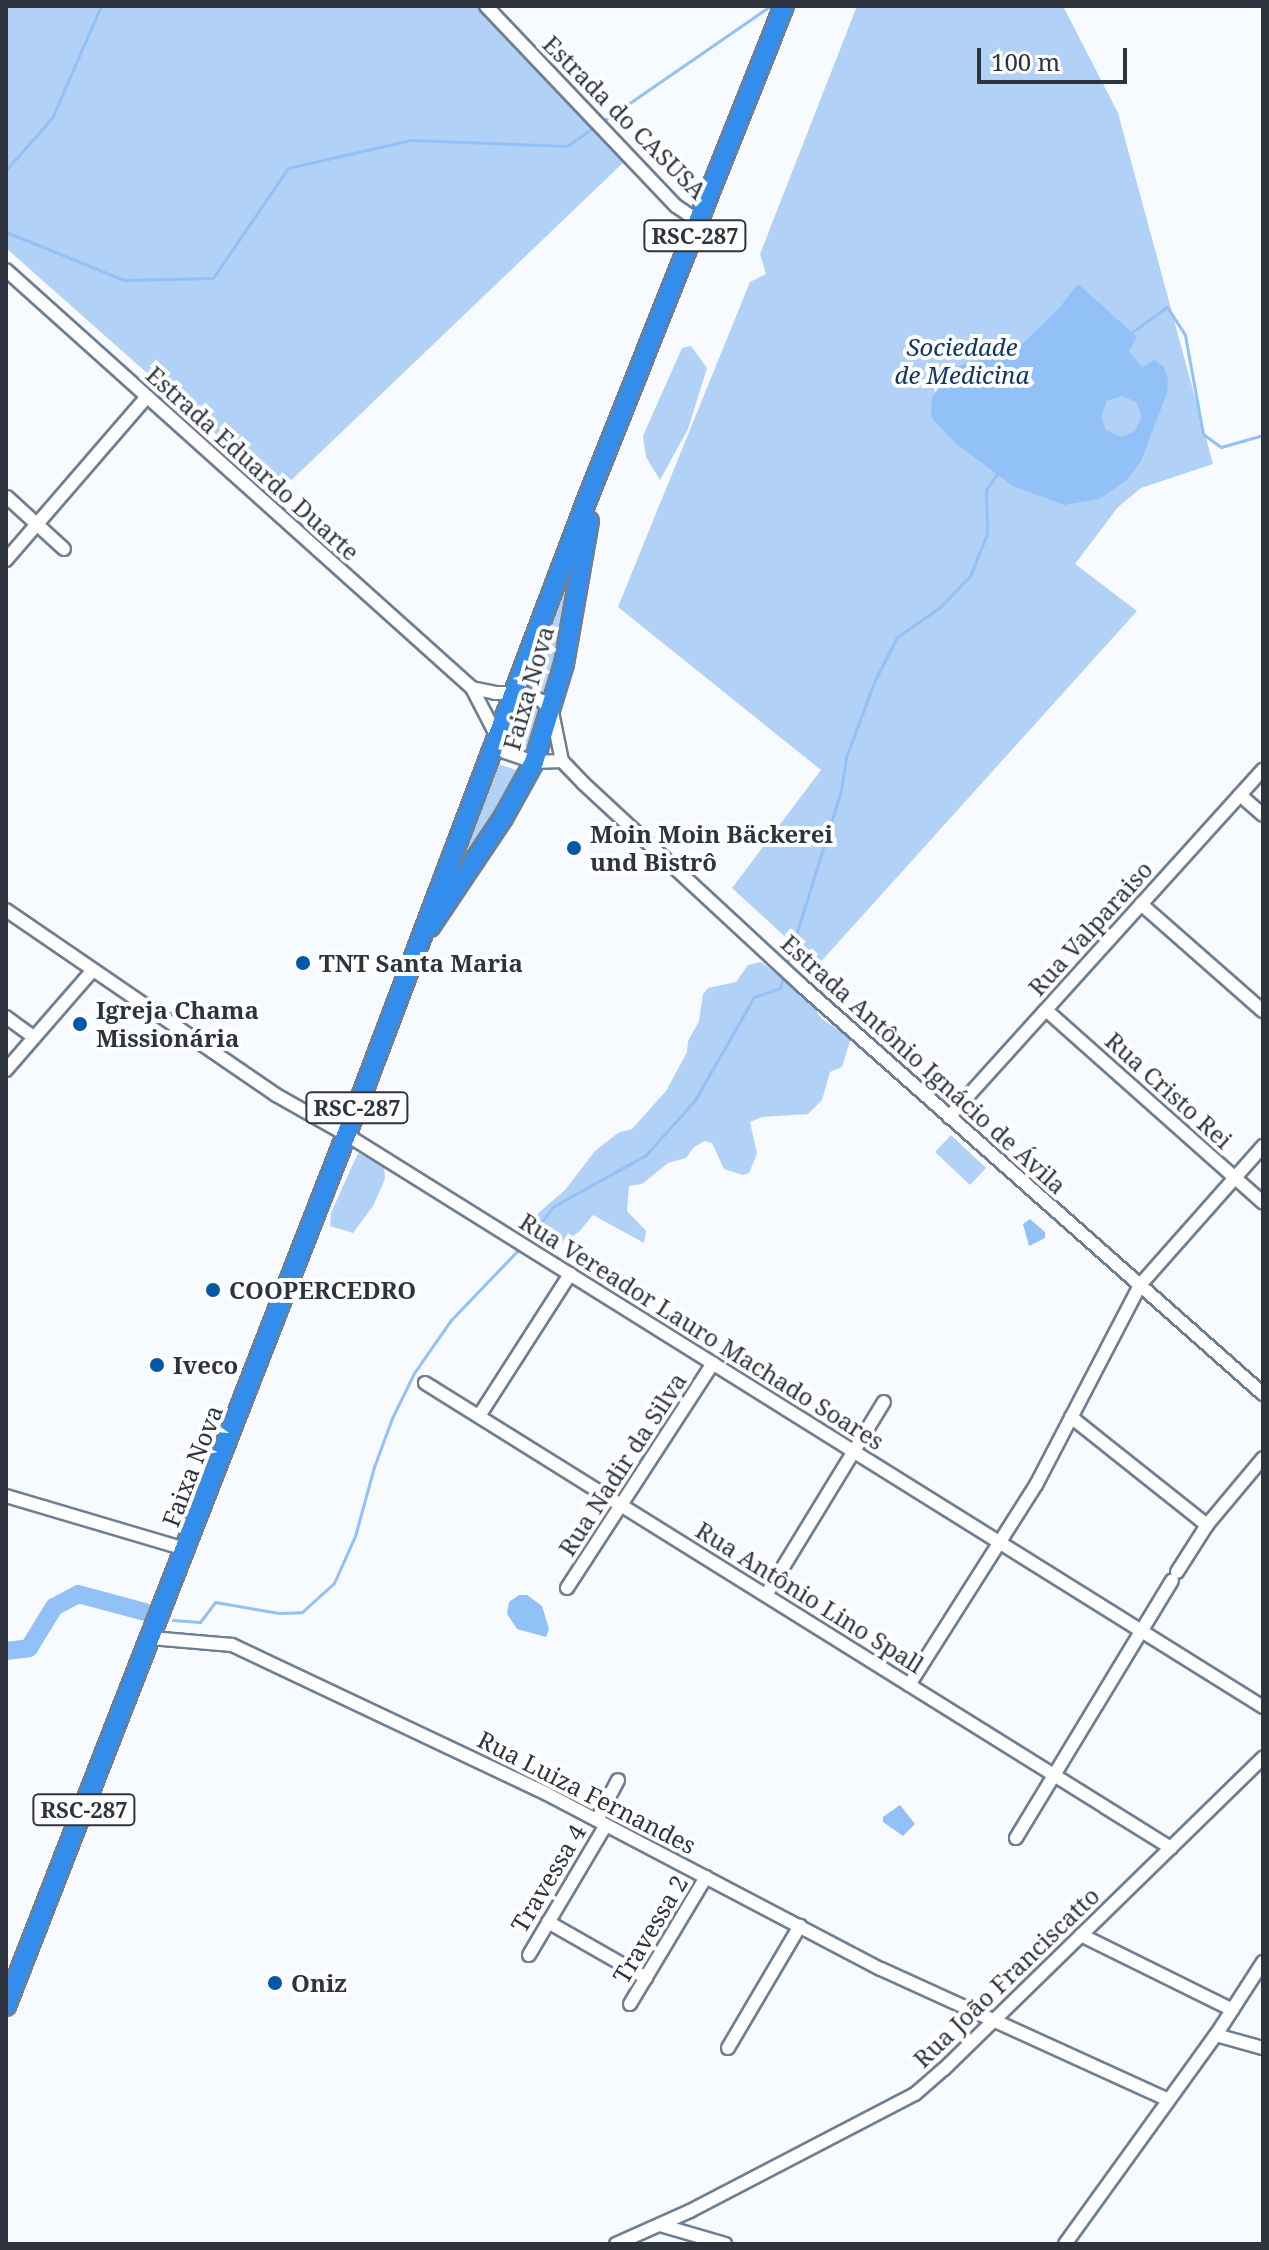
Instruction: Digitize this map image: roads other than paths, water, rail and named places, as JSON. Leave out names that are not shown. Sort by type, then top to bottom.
[{"type":"highway","name":"Faixa Nova","points":[[6,2006],[347,1135],[514,692],[784,6]]},
{"type":"highway","name":"Faixa Nova","points":[[419,942],[503,818],[534,762],[552,712],[569,639],[585,535],[603,466]]},
{"type":"street","name":"Estrada do CASUSA","points":[[486,6],[676,206],[700,222]]},
{"type":"street","name":"Estrada Eduardo Duarte","points":[[6,270],[472,688],[496,739]]},
{"type":"street","points":[[6,560],[146,398]]},
{"type":"street","points":[[7,497],[64,549]]},
{"type":"street","points":[[472,688],[534,696],[552,712],[562,761],[534,762],[505,752],[496,739]]},
{"type":"street","name":"Estrada Antônio Ignácio de Ávila","points":[[562,761],[801,985],[1263,1394]]},
{"type":"street","name":"Rua Valparaiso","points":[[949,1117],[1263,770]]},
{"type":"street","points":[[1240,795],[1263,815]]},
{"type":"street","points":[[1141,904],[1263,1011]]},
{"type":"street","name":"Rua Vereador Lauro Machado Soares","points":[[6,910],[276,1095],[347,1135],[1263,1707]]},
{"type":"street","points":[[6,1070],[92,971]]},
{"type":"street","name":"Rua Cristo Rei","points":[[1046,1010],[1263,1203]]},
{"type":"street","points":[[6,1017],[34,1037]]},
{"type":"street","points":[[909,1685],[1036,1485],[1140,1285],[1263,1146]]},
{"type":"street","points":[[479,1416],[570,1274]]},
{"type":"street","name":"Rua Nadir da Silva","points":[[567,1588],[713,1363]]},
{"type":"street","name":"Rua Antônio Lino Spall","points":[[425,1383],[1171,1848]]},
{"type":"street","points":[[766,1595],[884,1402]]},
{"type":"street","points":[[1071,1417],[1207,1525]]},
{"type":"street","points":[[1016,1838],[1207,1525],[1263,1458]]},
{"type":"street","points":[[6,1496],[185,1549]]},
{"type":"street","name":"Rua Luiza Fernandes","points":[[151,1638],[232,1645],[601,1822],[992,2022],[1169,2100]]},
{"type":"street","name":"Rua João Franciscatto","points":[[616,2244],[690,2211],[915,2094],[1263,1758]]},
{"type":"street","name":"Travessa 4","points":[[529,1955],[601,1822],[618,1780]]},
{"type":"street","name":"Travessa 2","points":[[630,2004],[706,1877]]},
{"type":"street","points":[[548,1922],[646,1978]]},
{"type":"street","points":[[728,2048],[800,1926]]},
{"type":"street","points":[[1081,1935],[1233,2010]]},
{"type":"street","points":[[1065,2244],[1216,2035],[1263,1962]]},
{"type":"street","points":[[1216,2035],[1263,2048]]},
{"type":"street","points":[[681,2238],[690,2211]]},
{"type":"street","points":[[660,2225],[681,2238],[725,2244]]},
{"type":"waterway","points":[[6,170],[52,118],[101,6]]},
{"type":"waterway","points":[[602,122],[770,6]]},
{"type":"waterway","points":[[6,232],[124,280],[213,278],[288,168],[411,140],[567,146],[596,126]]},
{"type":"waterway","points":[[1128,335],[1167,307],[1185,335],[1203,434],[1221,447],[1263,435]]},
{"type":"waterway","points":[[786,967],[841,790],[846,757],[875,680],[897,637],[939,608],[970,576],[987,534],[986,490],[998,472]]},
{"type":"waterway","points":[[526,1241],[554,1206],[646,1155],[695,1100],[754,997],[780,988],[784,974]]},
{"type":"waterway","points":[[173,1620],[200,1622],[215,1602],[279,1613],[302,1612],[334,1583],[355,1536],[374,1467],[392,1418],[414,1373],[451,1320],[522,1246]]},
{"type":"waterway","points":[[6,1651],[29,1648],[54,1607],[78,1594],[145,1612]]},
{"type":"place","name":"Moin Moin Bäckerei und Bistrô","points":[[574,848]]},
{"type":"place","name":"TNT Santa Maria","points":[[303,963]]},
{"type":"place","name":"Igreja Chama Missionária","points":[[80,1024]]},
{"type":"place","name":"COOPERCEDRO","points":[[213,1290]]},
{"type":"place","name":"Iveco","points":[[157,1365]]},
{"type":"place","name":"Oniz","points":[[275,1983]]},
{"type":"park label","name":"Sociedade de Medicina","points":[[962,361]]}]
